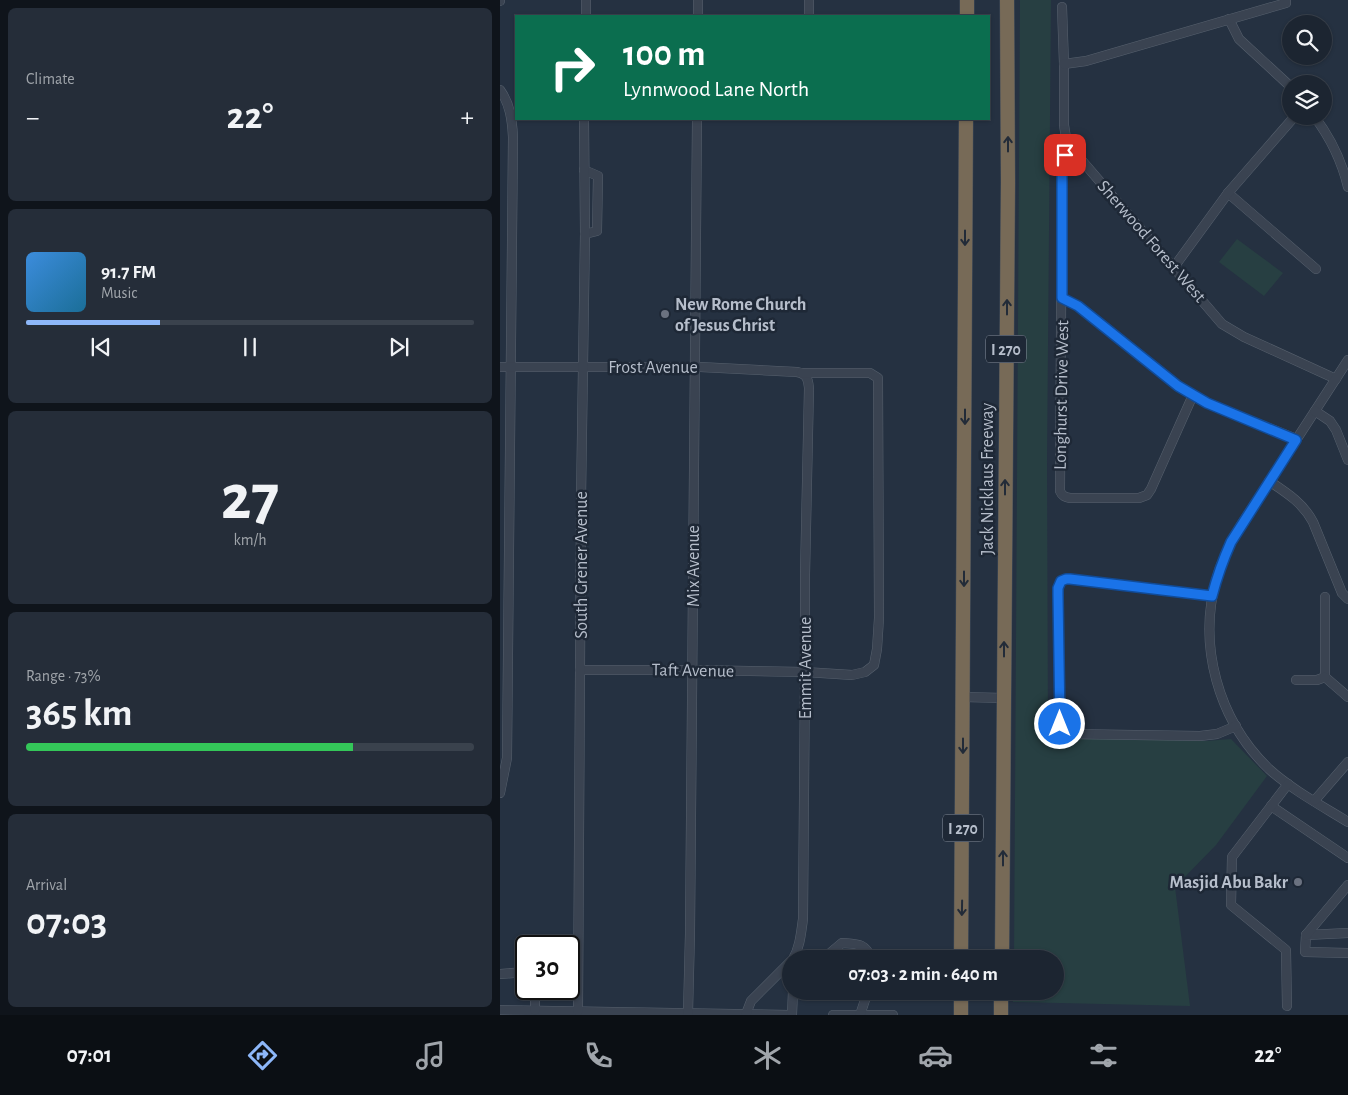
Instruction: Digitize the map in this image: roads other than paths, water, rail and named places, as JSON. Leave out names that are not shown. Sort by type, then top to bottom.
[{"type":"highway","points":[[967,0],[967,15]]},
{"type":"highway","name":"Jack Nicklaus Freeway","points":[[1002,950],[1008,182],[1007,0]]},
{"type":"highway","name":"Jack Nicklaus Freeway","points":[[961,950],[966,120]]},
{"type":"highway","points":[[961,1000],[961,1015]]},
{"type":"highway","points":[[1001,1015],[1002,1000]]},
{"type":"street","points":[[586,0],[586,15]]},
{"type":"street","points":[[698,0],[698,15]]},
{"type":"street","points":[[809,0],[809,15]]},
{"type":"street","points":[[1064,64],[1086,61],[1286,2],[1286,0]]},
{"type":"street","name":"Sherwood Forest West","points":[[1062,7],[1064,125],[1066,138],[1072,149],[1222,324],[1244,337],[1336,379]]},
{"type":"street","points":[[1229,19],[1239,39],[1282,79]]},
{"type":"street","points":[[500,90],[510,112],[513,137],[507,758],[500,793]]},
{"type":"street","name":"South Grener Avenue","points":[[574,935],[580,670],[585,234],[584,120]]},
{"type":"street","name":"Mix Avenue","points":[[688,1013],[697,120]]},
{"type":"street","points":[[1174,267],[1228,193],[1287,125]]},
{"type":"street","points":[[1321,125],[1342,167],[1348,187]]},
{"type":"street","name":"Longhurst Drive West","points":[[1072,149],[1065,155],[1062,163],[1061,494],[1070,498],[1139,498],[1147,495],[1193,395]]},
{"type":"street","points":[[584,170],[598,176],[597,232],[585,234]]},
{"type":"street","points":[[1228,193],[1316,269]]},
{"type":"street","points":[[1062,298],[1078,306],[1178,386],[1207,403],[1296,440]]},
{"type":"street","points":[[1348,360],[1231,542],[1223,559],[1212,596],[1209,628],[1210,651],[1214,672],[1227,710],[1244,740],[1255,754],[1288,784],[1348,822]]},
{"type":"street","name":"Frost Avenue","points":[[500,367],[695,367],[804,374],[870,372],[878,378],[878,618],[877,649],[874,665],[865,672],[852,676],[805,672]]},
{"type":"street","name":"Emmit Avenue","points":[[797,950],[801,938],[803,919],[805,574],[809,388],[804,374]]},
{"type":"street","points":[[1315,411],[1330,421],[1336,430],[1348,460]]},
{"type":"street","points":[[1269,481],[1291,495],[1308,513],[1342,593],[1348,599]]},
{"type":"street","points":[[1212,596],[1070,579],[1061,581],[1058,588],[1060,724],[1064,732],[1069,734],[1200,736],[1217,734],[1236,726]]},
{"type":"street","points":[[1325,597],[1325,677],[1348,697]]},
{"type":"street","name":"Taft Avenue","points":[[580,670],[805,672]]},
{"type":"street","points":[[1296,680],[1317,680],[1325,677]]},
{"type":"street","points":[[963,697],[1004,698]]},
{"type":"street","points":[[1315,800],[1348,762]]},
{"type":"street","points":[[1288,784],[1232,857],[1230,905],[1286,950],[1348,953]]},
{"type":"street","points":[[1271,806],[1348,858]]},
{"type":"street","points":[[1305,952],[1306,935],[1348,885]]},
{"type":"street","points":[[1306,935],[1348,934]]},
{"type":"street","points":[[834,950],[842,943],[860,944],[867,950]]},
{"type":"street","points":[[1286,950],[1287,1006]]},
{"type":"street","name":"Emmit Avenue","points":[[746,1014],[751,1001],[782,971]]},
{"type":"street","points":[[500,974],[515,973]]},
{"type":"street","name":"South Grener Avenue","points":[[580,999],[583,1012]]},
{"type":"street","points":[[535,1000],[535,1010]]},
{"type":"street","points":[[500,1010],[791,1015],[792,1000]]},
{"type":"street","points":[[860,1015],[865,1000]]},
{"type":"street","points":[[833,1015],[893,1015]]},
{"type":"place","name":"New Rome Church of Jesus Christ","points":[[665,314]]},
{"type":"place","name":"Masjid Abu Bakr","points":[[1298,882]]}]
